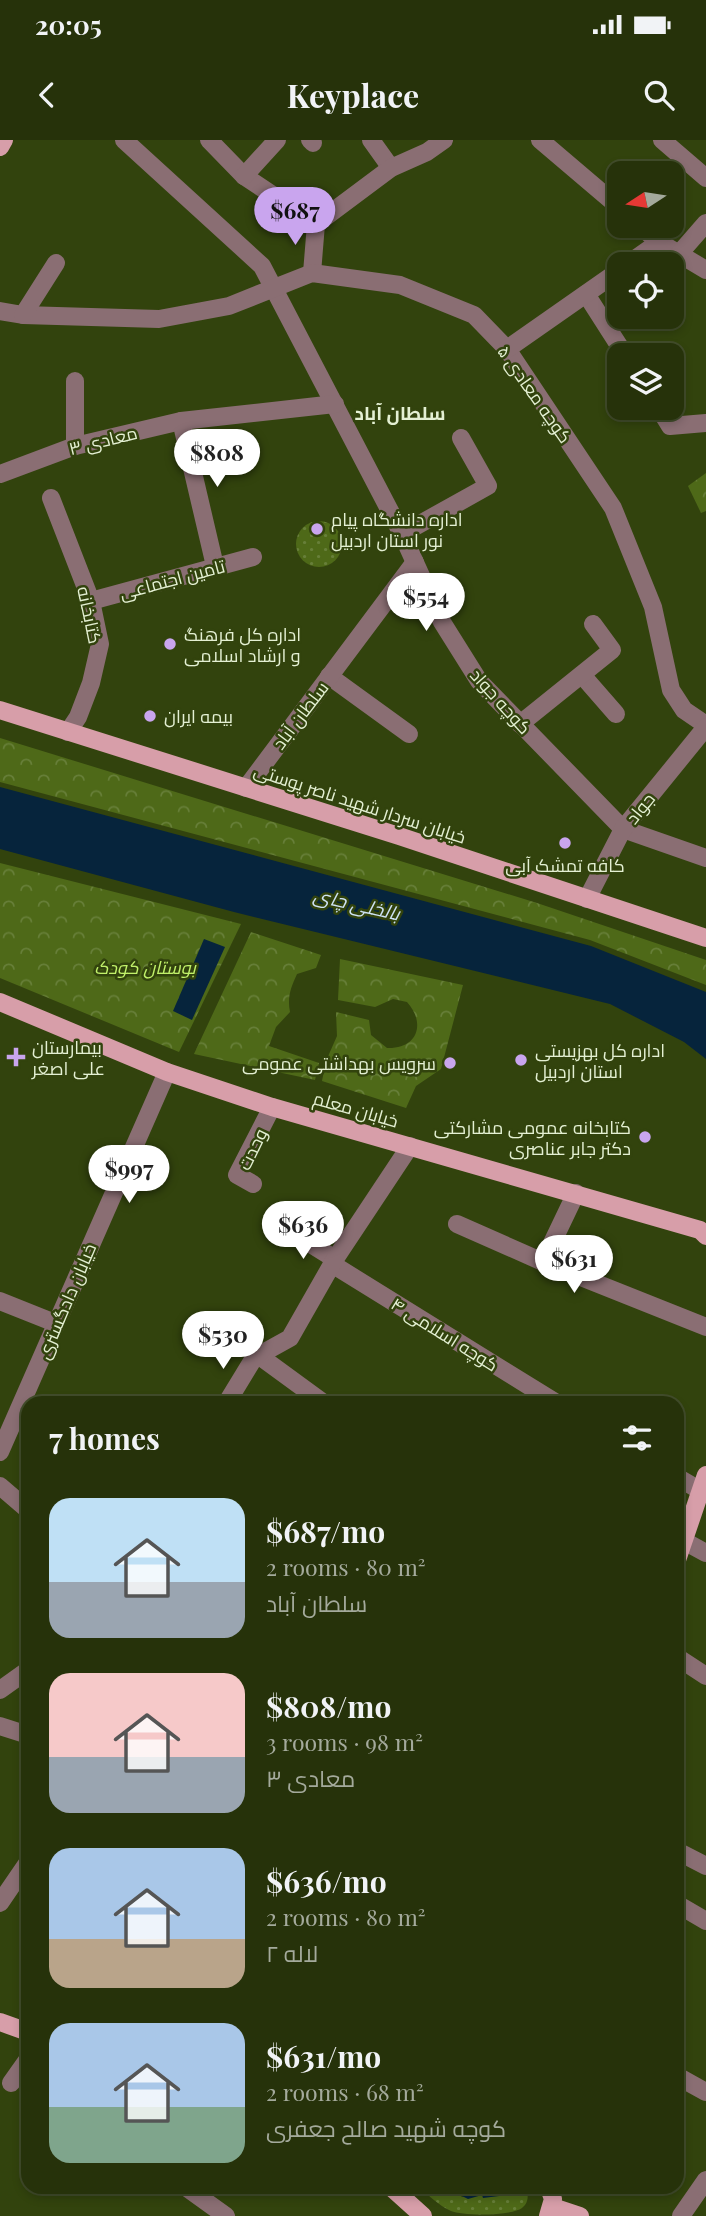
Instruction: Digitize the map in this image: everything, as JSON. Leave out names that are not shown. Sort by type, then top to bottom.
[{"type":"main road","name":"خیابان سردار شهید ناصر پوستی","points":[[0,710],[706,939]]},
{"type":"main road","name":"خیابان معلم","points":[[0,1002],[167,1072],[272,1107],[704,1232]]},
{"type":"main road","points":[[684,1541],[704,1487]]},
{"type":"main road","points":[[0,2022],[21,2030]]},
{"type":"main road","points":[[398,2194],[424,2216]]},
{"type":"main road","points":[[551,2194],[553,2199],[550,2211],[580,2216]]},
{"type":"street","name":"کوچه جواد","points":[[124,140],[262,265],[402,534],[442,622],[479,681],[623,829],[706,858]]},
{"type":"street","points":[[209,140],[244,176],[316,224]]},
{"type":"street","points":[[244,176],[277,140]]},
{"type":"street","points":[[371,140],[391,168]]},
{"type":"street","points":[[312,273],[316,224],[391,168],[427,152],[443,140]]},
{"type":"street","points":[[540,140],[607,197]]},
{"type":"street","points":[[662,140],[706,178]]},
{"type":"street","points":[[681,252],[706,223]]},
{"type":"street","points":[[654,238],[676,252]]},
{"type":"street","points":[[645,252],[659,242]]},
{"type":"street","points":[[684,257],[706,270]]},
{"type":"street","points":[[23,315],[56,263]]},
{"type":"street","name":"کوچه معادی ۵","points":[[0,311],[23,315],[159,319],[229,306],[312,273],[400,285],[474,316],[507,349],[613,508],[653,607],[671,690],[684,710],[706,726]]},
{"type":"street","points":[[507,349],[607,279]]},
{"type":"street","points":[[586,294],[617,343]]},
{"type":"street","points":[[75,381],[75,446]]},
{"type":"street","name":"معادی ۳","points":[[0,474],[75,446],[181,421],[335,404]]},
{"type":"street","points":[[666,420],[670,426],[706,423]]},
{"type":"street","points":[[181,421],[215,566]]},
{"type":"street","points":[[402,534],[488,486],[461,438]]},
{"type":"street","name":"کتابخانه","points":[[51,498],[91,601],[100,644],[91,684],[78,717],[68,732]]},
{"type":"street","name":"تامین اجتماعی","points":[[91,601],[253,557]]},
{"type":"street","name":"سلطان آباد","points":[[246,788],[415,562]]},
{"type":"street","points":[[520,724],[612,650],[593,624]]},
{"type":"street","points":[[582,675],[616,714]]},
{"type":"street","name":"سلطان آباد","points":[[330,676],[408,734]]},
{"type":"street","name":"جواد","points":[[587,899],[623,829],[706,726]]},
{"type":"street","name":"خیابان دادگستری","points":[[34,1396],[55,1323],[167,1072]]},
{"type":"street","name":"وحدت","points":[[253,1184],[237,1175],[272,1107]]},
{"type":"street","points":[[231,1396],[256,1356],[290,1338],[334,1261],[410,1146]]},
{"type":"street","points":[[543,1262],[576,1193]]},
{"type":"street","points":[[457,1224],[543,1262],[706,1327]]},
{"type":"street","name":"کوچه اسلامی ۴","points":[[290,1231],[545,1396]]},
{"type":"street","points":[[0,1301],[55,1323]]},
{"type":"street","points":[[256,1356],[314,1396]]},
{"type":"street","name":"خیابان دادگستری","points":[[2,1444],[21,1416]]},
{"type":"street","points":[[684,1480],[704,1487]]},
{"type":"street","points":[[0,1486],[21,1504]]},
{"type":"street","points":[[684,1541],[706,1553]]},
{"type":"street","points":[[684,1662],[706,1676]]},
{"type":"street","points":[[0,1690],[21,1675]]},
{"type":"street","points":[[0,1726],[21,1733]]},
{"type":"street","points":[[684,1855],[706,1866]]},
{"type":"street","points":[[0,1900],[9,1871]]},
{"type":"street","points":[[0,1900],[21,1872]]},
{"type":"street","points":[[684,1908],[706,1921]]},
{"type":"street","points":[[11,2083],[21,2069]]},
{"type":"street","points":[[684,2080],[706,2092]]},
{"type":"street","points":[[681,2216],[706,2180]]},
{"type":"street","points":[[195,2194],[226,2216]]},
{"type":"green space","points":[[706,473],[706,511],[701,513],[688,486]]},
{"type":"green space","points":[[319,521],[335,528],[342,544],[335,560],[319,567],[303,560],[296,544],[303,528]]},
{"type":"green space","points":[[0,738],[537,903],[706,960],[706,985],[590,940],[0,782]]},
{"type":"green space","name":"بوستان کودک","points":[[0,863],[241,924],[179,1052],[0,978]]},
{"type":"green space","points":[[251,932],[321,955],[316,968],[297,974],[290,992],[290,1012],[276,1027],[269,1046],[319,1063],[315,1080],[194,1054]]},
{"type":"green space","points":[[340,959],[463,985],[441,1069],[416,1086],[406,1108],[322,1081],[326,1061],[337,1036],[336,1012],[369,1020],[371,1035],[387,1048],[406,1044],[416,1033],[416,1018],[407,1002],[393,999],[375,1007],[338,1000]]},
{"type":"green space","points":[[427,2194],[459,2194],[462,2197],[478,2194],[527,2194],[526,2204],[522,2208],[498,2214],[457,2213]]},
{"type":"water","name":"بالخلی چای","points":[[0,787],[591,946],[706,992],[706,1059],[684,1042],[610,1004],[234,912],[0,849]]},
{"type":"water","points":[[204,939],[225,947],[192,1020],[173,1011]]},
{"type":"water","points":[[458,2194],[509,2194],[483,2198],[482,2195],[468,2199]]},
{"type":"place","name":"اداره دانشگاه پیام نور استان اردبیل","points":[[317,529]]},
{"type":"place","name":"اداره کل فرهنگ و ارشاد اسلامی","points":[[170,644]]},
{"type":"place","name":"بیمه ایران","points":[[150,716]]},
{"type":"place","name":"کافه تمشک آبی","points":[[565,843]]},
{"type":"place","name":"بیمارستان علی اصغر","points":[[16,1057]]},
{"type":"place","name":"اداره کل بهزیستی استان اردبیل","points":[[521,1060]]},
{"type":"place","name":"سرویس بهداشتی عمومی","points":[[450,1063]]},
{"type":"place","name":"کتابخانه عمومی مشارکتی دکتر جابر عناصری","points":[[645,1137]]},
{"type":"district","name":"سلطان آباد","points":[[400,412]]}]
